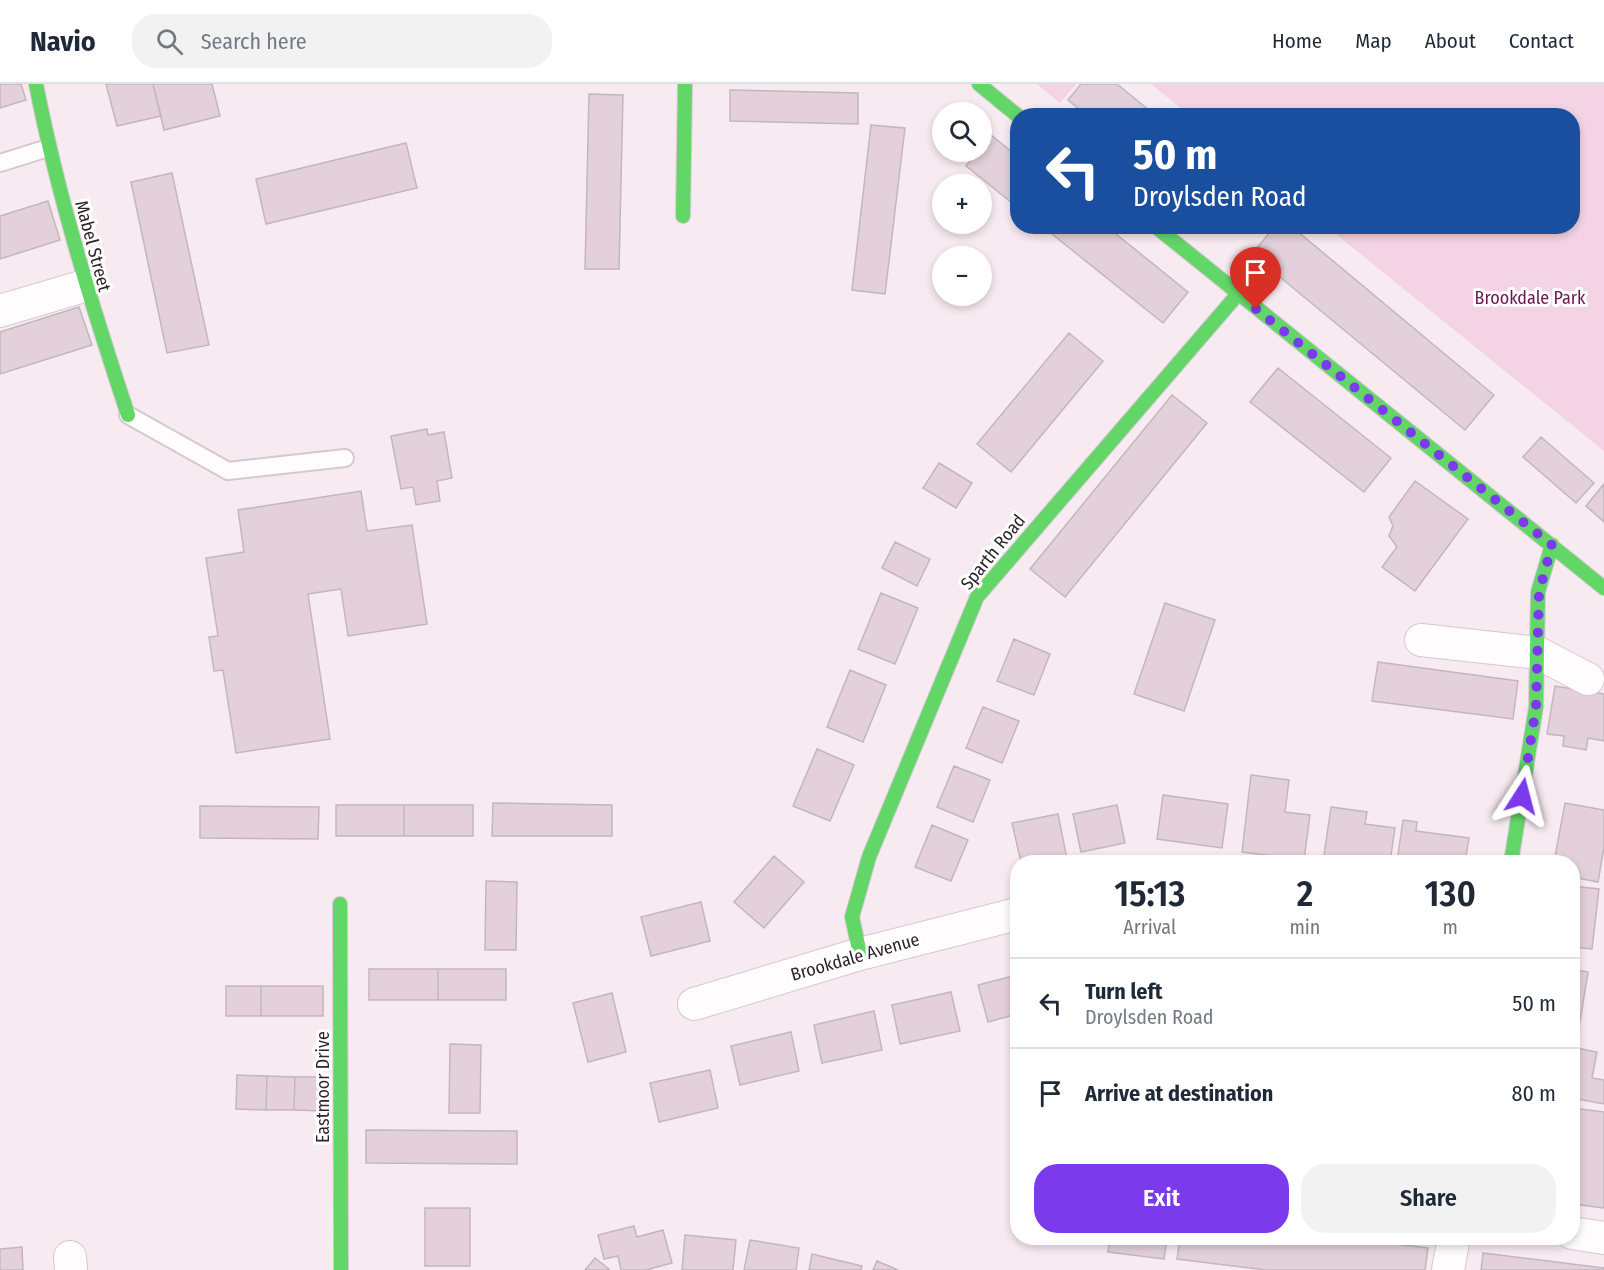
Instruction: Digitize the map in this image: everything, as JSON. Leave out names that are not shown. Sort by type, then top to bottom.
[{"type":"street","name":"Mabel Street","points":[[36,84],[48,148],[84,286],[128,415]]},
{"type":"street","points":[[683,216],[685,84]]},
{"type":"street","points":[[979,84],[1010,109]]},
{"type":"street","points":[[1165,234],[1604,588]]},
{"type":"street","points":[[0,311],[84,286]]},
{"type":"street","name":"Sparth Road","points":[[860,954],[852,917],[868,857],[977,597],[1238,294]]},
{"type":"street","points":[[1512,855],[1536,707],[1539,592],[1552,545]]},
{"type":"street","points":[[1421,640],[1538,653],[1588,679]]},
{"type":"street","name":"Eastmoor Drive","points":[[340,904],[341,1270]]},
{"type":"street","name":"Brookdale Avenue","points":[[694,1004],[860,954],[1010,916]]},
{"type":"street","points":[[1580,1234],[1604,1238]]},
{"type":"street","points":[[1448,1270],[1453,1245]]},
{"type":"lane","points":[[0,163],[48,148]]},
{"type":"lane","points":[[128,415],[228,471],[345,458]]},
{"type":"green space","points":[[1037,84],[1076,84],[1060,103]]},
{"type":"green space","name":"Brookdale Park","points":[[1151,84],[1604,84],[1604,451],[1336,234],[1580,234],[1580,108],[1180,108]]},
{"type":"building","points":[[0,84],[21,84],[26,100],[0,108]]},
{"type":"building","points":[[106,84],[153,84],[161,116],[117,126]]},
{"type":"building","points":[[153,84],[212,84],[220,116],[164,130]]},
{"type":"building","points":[[1081,84],[1117,84],[1146,108],[1078,108],[1068,100]]},
{"type":"building","points":[[730,90],[858,93],[858,124],[730,121]]},
{"type":"building","points":[[589,94],[623,95],[619,269],[585,269]]},
{"type":"building","points":[[871,125],[905,128],[885,294],[852,290]]},
{"type":"building","points":[[992,136],[1010,150],[1010,201],[992,187],[992,174],[976,174],[966,166],[969,162],[992,162]]},
{"type":"building","points":[[406,143],[417,188],[266,224],[256,179]]},
{"type":"building","points":[[172,173],[209,345],[167,353],[131,182]]},
{"type":"building","points":[[48,201],[60,240],[0,259],[0,216]]},
{"type":"building","points":[[1052,234],[1116,234],[1188,292],[1163,323]]},
{"type":"building","points":[[1268,234],[1301,234],[1494,395],[1465,430],[1252,254]]},
{"type":"building","points":[[79,307],[92,345],[0,374],[0,332]]},
{"type":"building","points":[[1069,333],[1103,361],[1011,472],[977,444]]},
{"type":"building","points":[[1278,368],[1391,458],[1364,492],[1250,402]]},
{"type":"building","points":[[1172,395],[1207,423],[1065,597],[1030,569]]},
{"type":"building","points":[[427,429],[428,435],[444,432],[452,478],[437,481],[440,501],[416,505],[413,487],[401,489],[391,436]]},
{"type":"building","points":[[1541,437],[1594,483],[1576,503],[1523,457]]},
{"type":"building","points":[[939,463],[972,483],[956,508],[923,488]]},
{"type":"building","points":[[1415,481],[1468,519],[1415,591],[1382,567],[1397,547],[1389,536],[1393,526],[1389,517]]},
{"type":"building","points":[[1604,484],[1604,522],[1586,506]]},
{"type":"building","points":[[361,491],[367,531],[412,525],[427,624],[348,636],[341,589],[308,594],[330,739],[236,753],[223,670],[214,671],[209,637],[218,636],[206,558],[244,552],[238,510]]},
{"type":"building","points":[[895,542],[930,559],[917,586],[882,568]]},
{"type":"building","points":[[881,593],[918,608],[895,664],[858,649]]},
{"type":"building","points":[[1165,603],[1215,620],[1184,711],[1134,694]]},
{"type":"building","points":[[1014,639],[1050,654],[1034,695],[997,681]]},
{"type":"building","points":[[1378,662],[1518,681],[1513,719],[1372,701]]},
{"type":"building","points":[[850,670],[886,685],[863,742],[827,727]]},
{"type":"building","points":[[1555,686],[1604,694],[1604,741],[1588,738],[1586,750],[1563,746],[1564,736],[1547,734]]},
{"type":"building","points":[[983,707],[1019,721],[1002,763],[966,748]]},
{"type":"building","points":[[817,749],[854,765],[830,821],[793,806]]},
{"type":"building","points":[[954,766],[990,780],[973,822],[937,807]]},
{"type":"building","points":[[1251,775],[1289,780],[1285,812],[1310,815],[1305,855],[1265,855],[1242,852]]},
{"type":"building","points":[[1163,795],[1228,804],[1222,848],[1157,839]]},
{"type":"building","points":[[493,803],[612,805],[612,836],[492,836]]},
{"type":"building","points":[[1565,803],[1604,810],[1604,847],[1598,882],[1580,879],[1580,855],[1555,855]]},
{"type":"building","points":[[336,805],[404,805],[404,836],[336,836]]},
{"type":"building","points":[[404,805],[473,805],[473,836],[404,836]]},
{"type":"building","points":[[1117,805],[1125,843],[1081,852],[1073,814]]},
{"type":"building","points":[[200,806],[319,807],[318,839],[200,838]]},
{"type":"building","points":[[1331,807],[1367,812],[1365,824],[1395,828],[1391,855],[1324,855]]},
{"type":"building","points":[[1058,814],[1066,855],[1019,855],[1012,823]]},
{"type":"building","points":[[1403,820],[1417,822],[1416,831],[1469,838],[1466,855],[1398,855]]},
{"type":"building","points":[[932,825],[968,840],[951,881],[915,867]]},
{"type":"building","points":[[774,856],[804,882],[764,928],[734,902]]},
{"type":"building","points":[[486,881],[517,882],[516,950],[485,950]]},
{"type":"building","points":[[1580,887],[1599,889],[1592,949],[1580,948]]},
{"type":"building","points":[[701,902],[710,941],[651,956],[641,917]]},
{"type":"building","points":[[369,969],[438,969],[438,1000],[369,1000]]},
{"type":"building","points":[[438,969],[506,969],[506,1000],[438,1000]]},
{"type":"building","points":[[1580,970],[1588,972],[1580,1022]]},
{"type":"building","points":[[1010,977],[1010,1016],[988,1022],[978,985]]},
{"type":"building","points":[[226,986],[261,986],[261,1016],[226,1016]]},
{"type":"building","points":[[261,986],[323,986],[323,1016],[261,1016]]},
{"type":"building","points":[[951,992],[960,1031],[900,1044],[892,1005]]},
{"type":"building","points":[[612,993],[626,1052],[588,1062],[573,1003]]},
{"type":"building","points":[[874,1011],[882,1050],[822,1063],[814,1025]]},
{"type":"building","points":[[791,1032],[799,1071],[740,1085],[731,1046]]},
{"type":"building","points":[[450,1044],[481,1045],[480,1113],[449,1113]]},
{"type":"building","points":[[1580,1049],[1597,1052],[1592,1078],[1604,1080],[1604,1104],[1580,1100]]},
{"type":"building","points":[[710,1070],[718,1108],[659,1122],[650,1083]]},
{"type":"building","points":[[237,1075],[267,1076],[266,1110],[236,1109]]},
{"type":"building","points":[[267,1076],[295,1077],[294,1110],[266,1110]]},
{"type":"building","points":[[295,1077],[323,1077],[322,1111],[294,1110]]},
{"type":"building","points":[[1580,1109],[1604,1112],[1604,1208],[1580,1205]]},
{"type":"building","points":[[366,1130],[517,1131],[517,1164],[366,1163]]},
{"type":"building","points":[[425,1208],[470,1208],[470,1266],[425,1266]]},
{"type":"building","points":[[634,1226],[637,1237],[663,1230],[672,1263],[646,1270],[621,1270],[618,1256],[604,1259],[598,1235]]},
{"type":"building","points":[[685,1235],[736,1240],[733,1270],[682,1270]]},
{"type":"building","points":[[750,1240],[799,1248],[796,1270],[744,1270]]},
{"type":"building","points":[[1109,1245],[1166,1245],[1164,1259],[1108,1252]]},
{"type":"building","points":[[1179,1245],[1403,1245],[1428,1248],[1425,1270],[1266,1270],[1177,1259]]},
{"type":"building","points":[[22,1247],[23,1270],[0,1270],[0,1249]]},
{"type":"building","points":[[1483,1253],[1604,1268],[1604,1270],[1481,1270]]},
{"type":"building","points":[[812,1254],[862,1266],[861,1270],[809,1270]]},
{"type":"building","points":[[595,1258],[609,1269],[585,1270]]},
{"type":"building","points":[[877,1261],[898,1270],[873,1270]]},
{"type":"traffic: fast","points":[[36,84],[77,251],[128,415]]},
{"type":"traffic: fast","points":[[683,216],[685,84]]},
{"type":"traffic: fast","points":[[979,84],[1010,109]]},
{"type":"traffic: fast","points":[[1165,234],[1604,588]]},
{"type":"traffic: fast","points":[[860,954],[852,917],[869,857],[977,597],[1238,294]]},
{"type":"traffic: fast","points":[[1512,855],[1536,707],[1538,592],[1552,545]]},
{"type":"traffic: fast","points":[[340,904],[341,1270]]},
{"type":"route","points":[[1256,309],[1552,545],[1539,592],[1536,707],[1522,796]]}]
